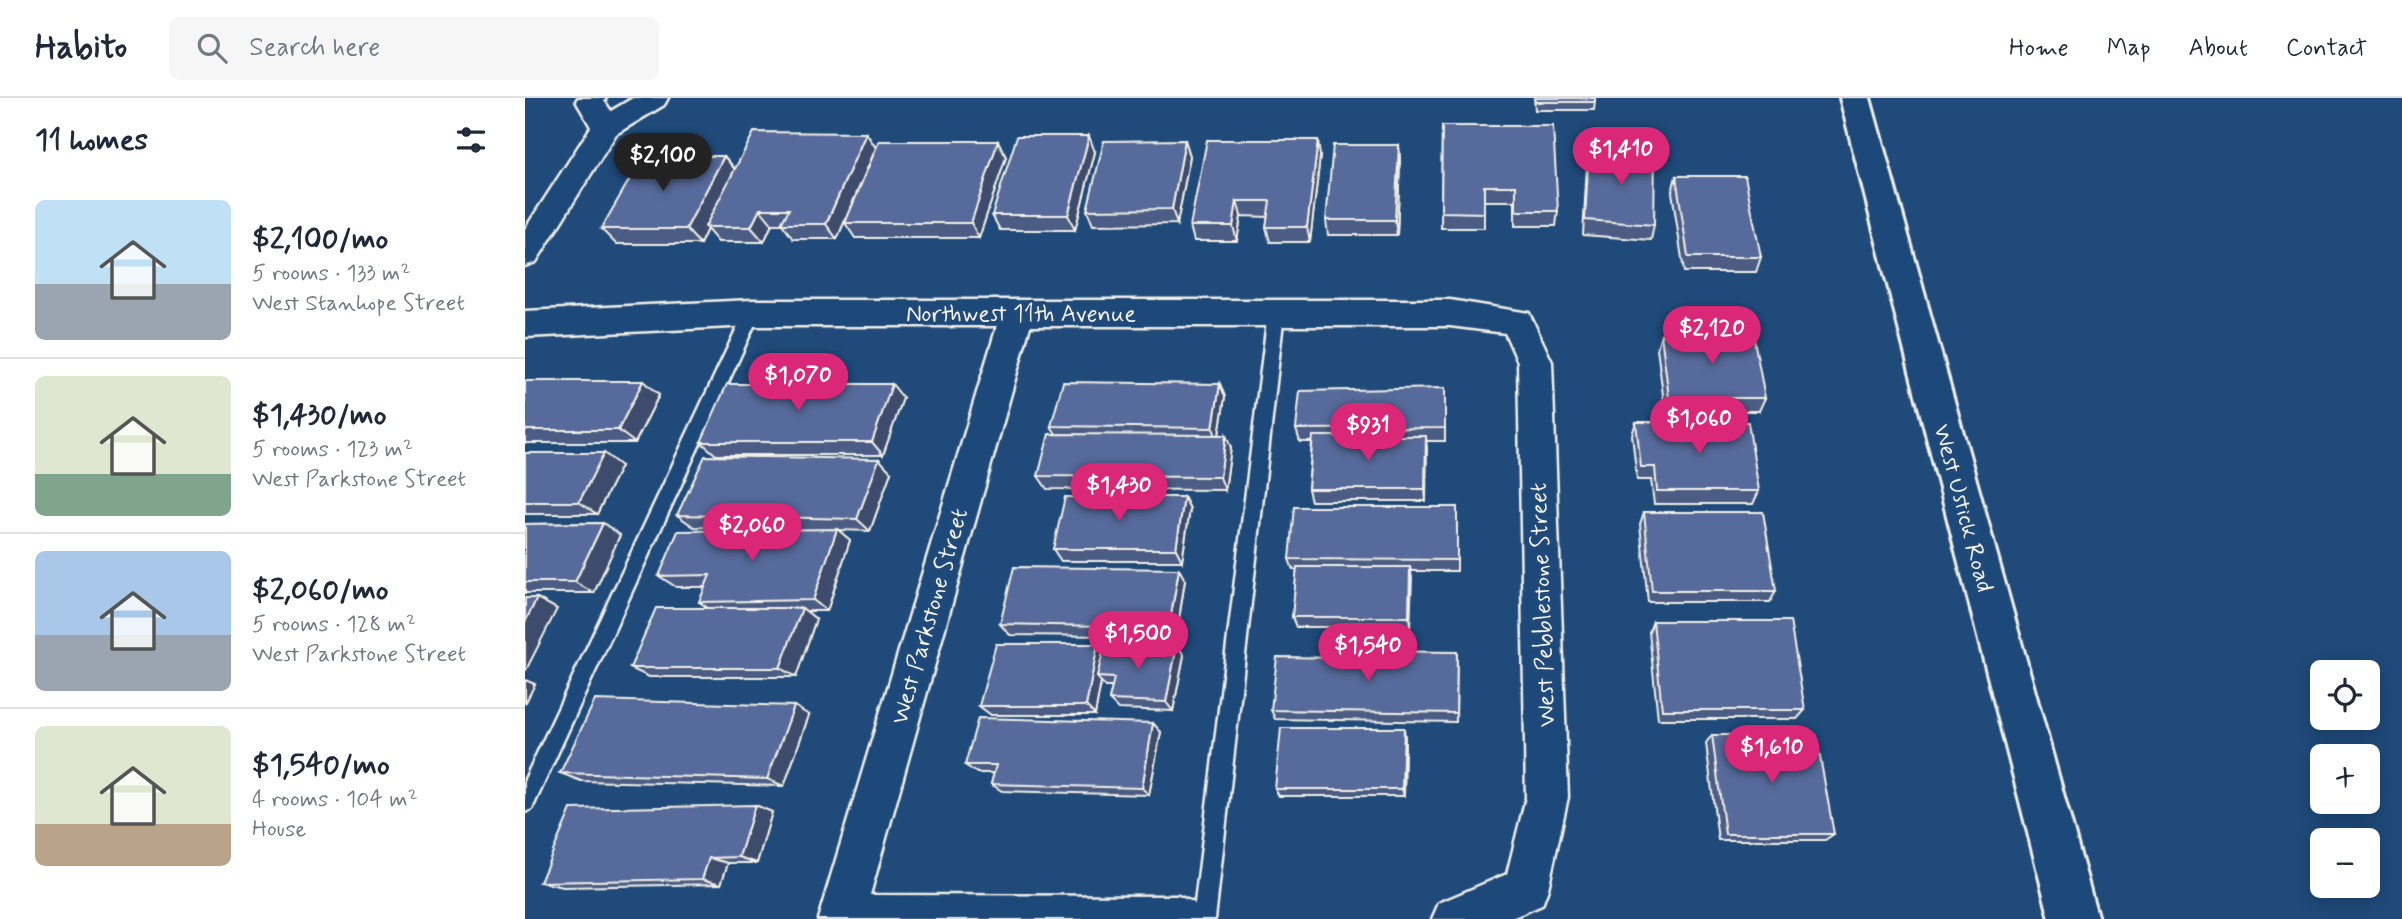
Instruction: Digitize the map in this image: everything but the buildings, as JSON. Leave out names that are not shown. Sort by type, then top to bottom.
[{"type":"main road","name":"West Ustick Road","points":[[1855,98],[2074,919]]},
{"type":"street","points":[[592,98],[590,101],[606,127]]},
{"type":"street","points":[[525,254],[606,127],[655,98]]},
{"type":"street","name":"Northwest 11th Avenue","points":[[525,324],[751,313],[1450,313],[1517,321]]},
{"type":"street","name":"West Parkstone Street","points":[[841,918],[1017,313]]},
{"type":"street","name":"West Pebblestone Street","points":[[1455,919],[1526,890],[1547,797],[1535,362],[1517,321]]},
{"type":"street","points":[[841,918],[1178,919]]},
{"type":"lane","points":[[525,802],[751,313]]},
{"type":"lane","points":[[1204,919],[1276,313]]}]
